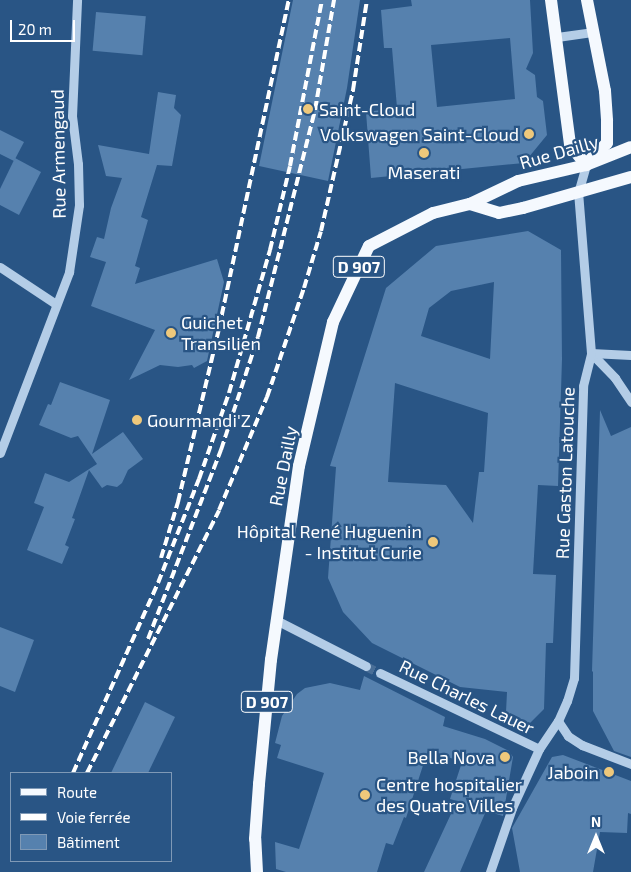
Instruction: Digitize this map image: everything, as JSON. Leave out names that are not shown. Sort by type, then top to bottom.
[{"type":"main road","points":[[551,0],[570,145],[586,165],[607,143],[605,91],[587,0]]},
{"type":"main road","name":"Rue Dailly","points":[[257,872],[258,784],[276,620],[299,466],[333,322],[369,246],[433,213],[470,204],[518,181],[586,165],[631,147]]},
{"type":"main road","points":[[470,204],[499,213],[631,177]]},
{"type":"street","name":"Rue Armengaud","points":[[0,453],[69,272],[79,206],[78,164],[72,116],[77,0]]},
{"type":"street","points":[[556,37],[594,32]]},
{"type":"street","points":[[578,193],[586,165]]},
{"type":"street","name":"Rue Gaston Latouche","points":[[490,872],[512,808],[539,749],[558,721],[574,678],[583,386],[591,353],[578,193]]},
{"type":"street","points":[[0,267],[56,304]]},
{"type":"street","points":[[591,353],[631,355]]},
{"type":"street","points":[[591,353],[615,378],[631,402]]},
{"type":"street","points":[[276,620],[366,666]]},
{"type":"street","name":"Rue Charles Lauer","points":[[380,673],[539,749]]},
{"type":"street","points":[[558,721],[568,736],[582,745],[631,764]]},
{"type":"building","points":[[293,0],[360,0],[347,88],[328,181],[259,166]]},
{"type":"building","points":[[411,0],[530,0],[533,53],[526,69],[535,75],[537,97],[543,101],[547,135],[524,163],[371,178],[366,112],[397,108],[392,48],[384,48],[381,10],[412,6]],"holes":[[[510,38],[515,99],[437,107],[431,45]]]},
{"type":"building","points":[[96,12],[146,16],[142,55],[93,51]]},
{"type":"building","points":[[158,92],[176,95],[174,108],[181,115],[172,166],[157,165],[141,217],[148,220],[135,266],[140,268],[135,284],[217,259],[224,282],[207,361],[194,368],[192,365],[178,367],[160,365],[129,380],[155,330],[91,306],[106,262],[90,257],[97,237],[104,239],[111,208],[122,178],[106,176],[98,145],[149,154]]},
{"type":"building","points":[[0,130],[24,142],[14,161],[0,154]]},
{"type":"building","points":[[15,158],[41,172],[19,215],[0,205],[0,189]]},
{"type":"building","points":[[528,231],[561,250],[562,359],[558,486],[538,485],[533,574],[556,575],[553,643],[546,643],[544,709],[529,724],[506,712],[507,692],[460,687],[372,643],[343,612],[328,578],[336,467],[330,466],[386,288],[436,246]],"holes":[[[494,282],[490,359],[421,336],[429,308],[451,291]],[[395,383],[488,413],[484,472],[479,472],[473,523],[446,485],[388,482]]]},
{"type":"building","points":[[60,382],[110,400],[92,454],[123,432],[143,459],[128,470],[122,483],[117,487],[107,485],[102,488],[89,470],[72,518],[75,519],[65,545],[69,547],[62,564],[27,550],[44,507],[34,503],[45,473],[69,482],[97,464],[78,436],[71,438],[39,425],[48,404],[51,405]]},
{"type":"building","points":[[600,410],[611,436],[631,427],[631,757],[614,751],[593,711],[592,671]]},
{"type":"building","points":[[0,627],[34,640],[15,692],[0,686]]},
{"type":"building","name":"Centre hospitalier des Quatre Villes","points":[[364,676],[445,717],[443,726],[485,739],[509,751],[513,757],[503,816],[486,811],[460,872],[424,872],[457,801],[450,799],[462,762],[428,750],[406,818],[404,817],[393,845],[386,843],[377,872],[286,872],[276,869],[275,842],[299,849],[324,773],[277,758],[281,745],[275,743],[282,716],[297,694],[305,688],[330,683],[360,690]]},
{"type":"building","points":[[145,702],[175,717],[148,772],[111,772]]},
{"type":"building","points":[[563,755],[631,781],[631,814],[628,813],[627,833],[600,832],[593,872],[520,872],[512,828],[552,757]]},
{"type":"tunnel","points":[[366,666],[380,673]]},
{"type":"railway","points":[[161,558],[178,502],[219,328],[289,0]]},
{"type":"railway","points":[[73,772],[158,583],[199,479],[229,393],[270,250],[290,166],[322,0]]},
{"type":"railway","points":[[148,639],[221,450],[258,337],[315,110],[334,0]]},
{"type":"railway","points":[[88,772],[219,510],[267,397],[321,231],[353,90],[367,0]]},
{"type":"place","name":"Saint-Cloud","points":[[308,109]]},
{"type":"place","name":"Volkswagen Saint-Cloud","points":[[529,134]]},
{"type":"place","name":"Maserati","points":[[424,153]]},
{"type":"place","name":"Guichet Transilien","points":[[171,333]]},
{"type":"place","name":"Gourmandi'Z","points":[[137,420]]},
{"type":"place","name":"Hôpital René Huguenin - Institut Curie","points":[[433,542]]},
{"type":"place","name":"Bella Nova","points":[[505,757]]},
{"type":"place","name":"Jaboin","points":[[609,772]]},
{"type":"place","name":"Centre hospitalier des Quatre Villes","points":[[365,795]]}]
